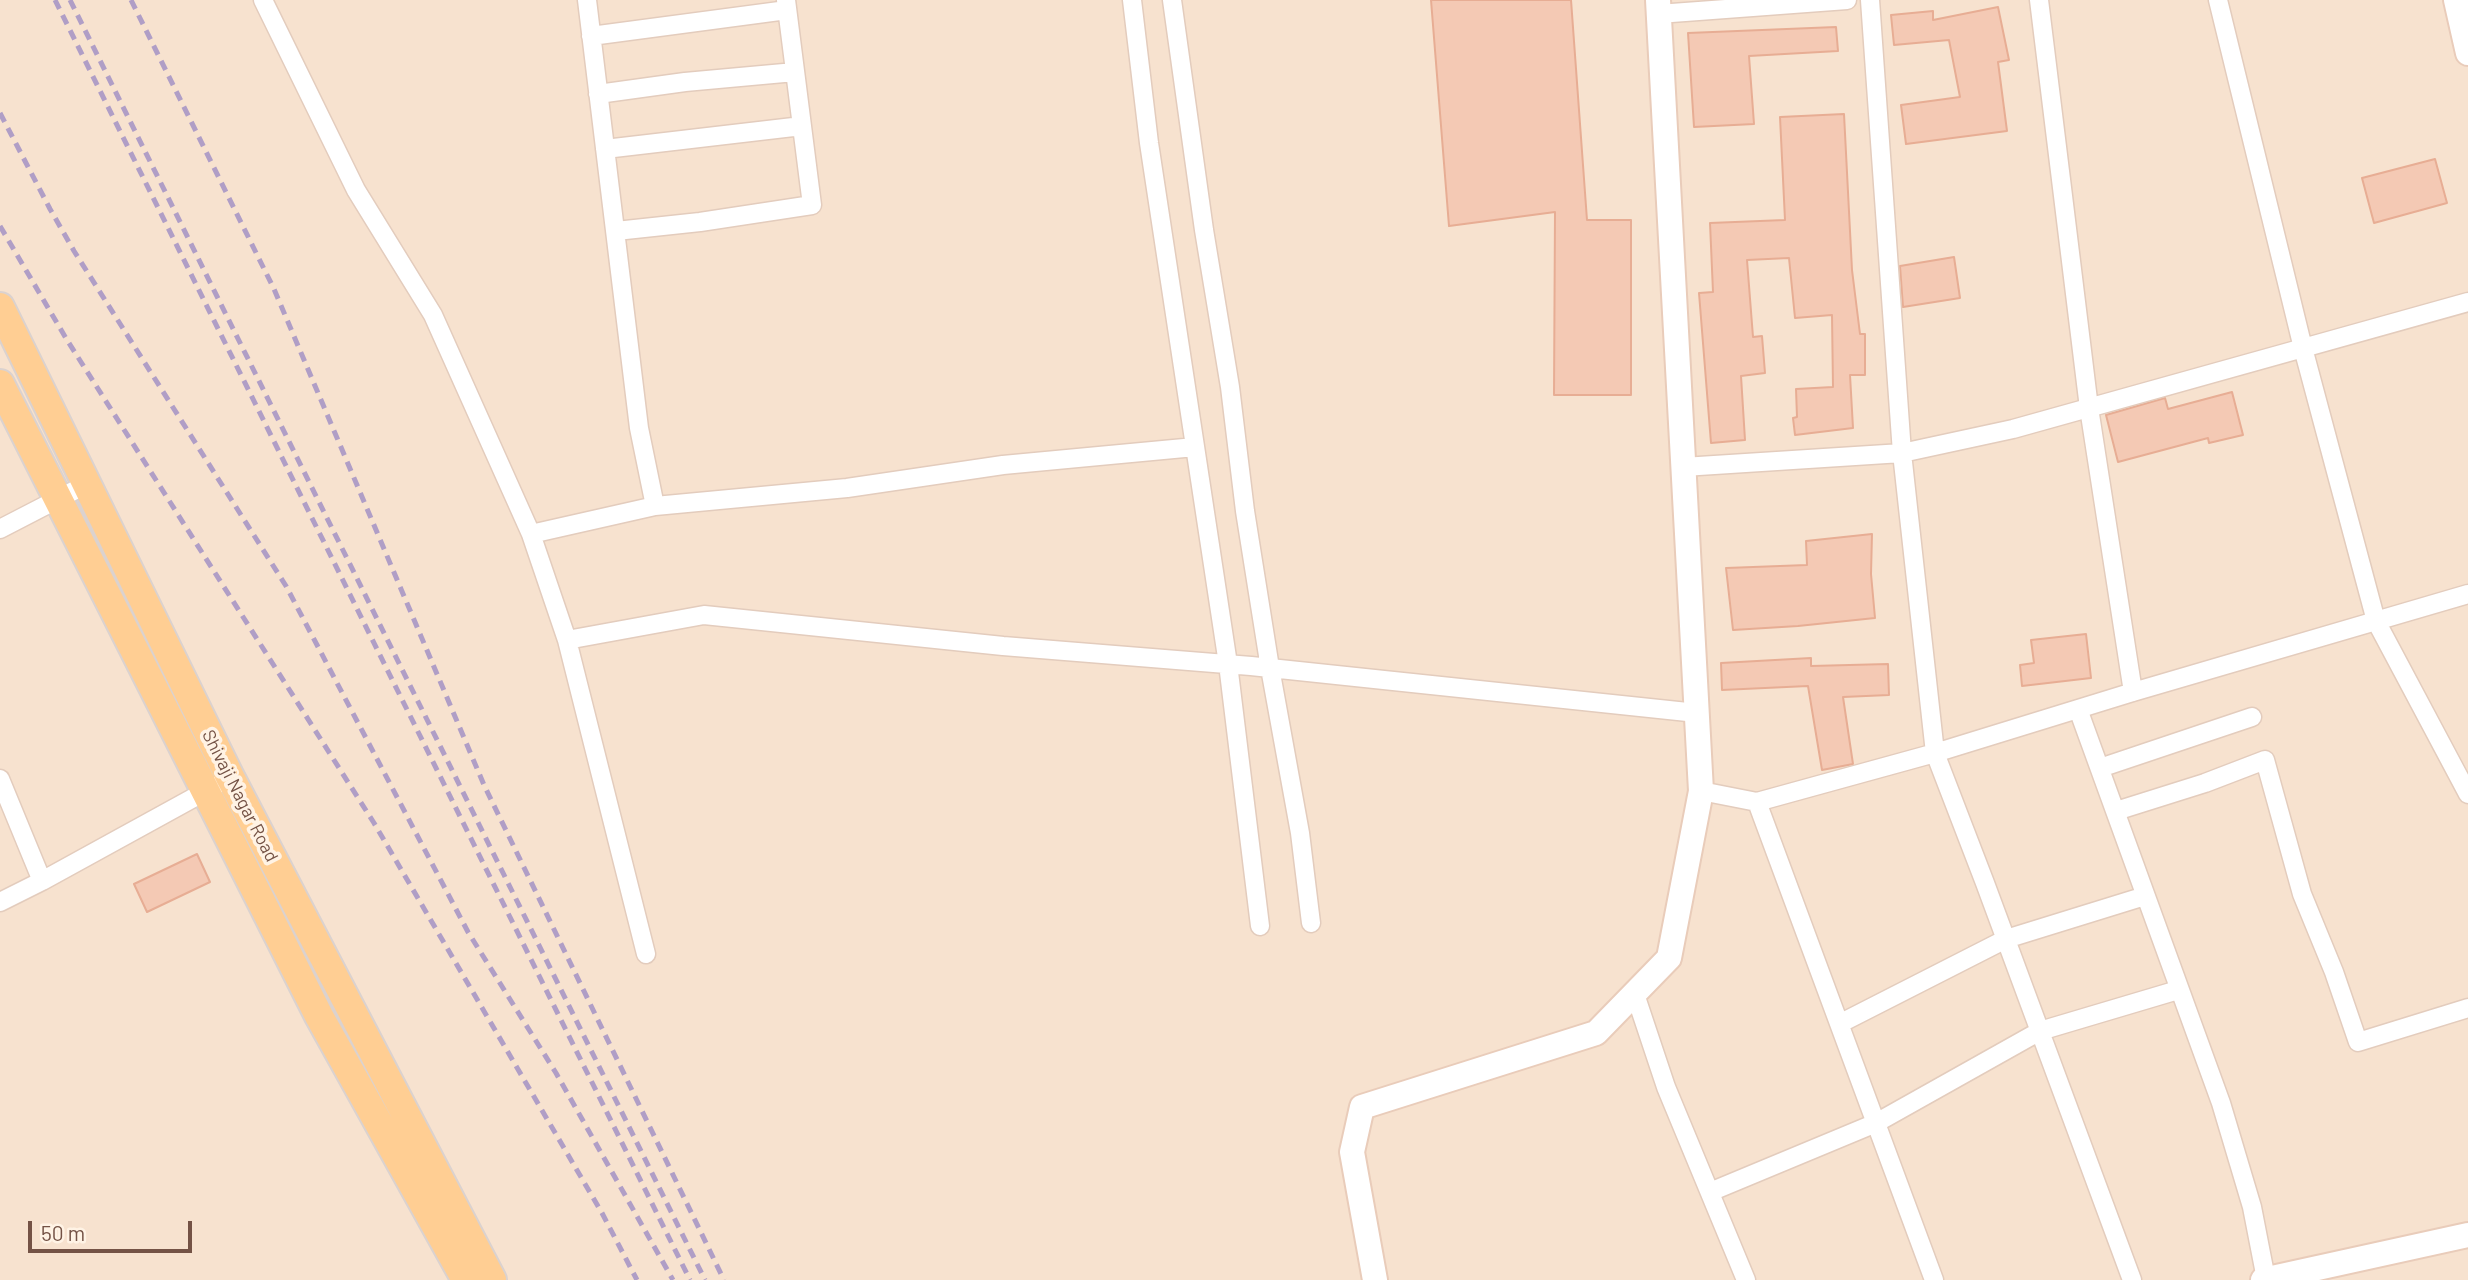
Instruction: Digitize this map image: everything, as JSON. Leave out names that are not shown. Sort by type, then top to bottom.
[{"type":"main road","points":[[2456,0],[2468,53]]},
{"type":"main road","points":[[1375,1280],[1352,1152],[1362,1107],[1596,1033],[1669,958],[1701,791],[1658,7]]},
{"type":"main road","name":"Shivaji Nagar Road","points":[[0,307],[230,778],[492,1280]]},
{"type":"main road","name":"Shivaji Nagar Road","points":[[0,384],[319,1016],[466,1280]]},
{"type":"main road","points":[[2265,1280],[2468,1235]]},
{"type":"street","points":[[262,0],[356,190],[433,315],[531,534],[567,640],[646,954]]},
{"type":"street","points":[[587,0],[639,428],[655,506]]},
{"type":"street","points":[[1132,0],[1149,143],[1228,664],[1261,926]]},
{"type":"street","points":[[1172,0],[1202,216],[1230,387],[1245,511],[1300,833],[1311,923]]},
{"type":"street","points":[[1658,7],[1847,0]]},
{"type":"street","points":[[1870,0],[1902,453],[1935,753],[2132,1280]]},
{"type":"street","points":[[2039,0],[2089,408],[2133,692]]},
{"type":"street","points":[[2217,0],[2376,621],[2468,794]]},
{"type":"street","points":[[591,36],[786,5],[802,126],[812,205],[700,222],[616,231]]},
{"type":"street","points":[[598,94],[685,82],[795,72]]},
{"type":"street","points":[[605,149],[802,126]]},
{"type":"street","points":[[1683,467],[1902,453],[2013,429],[2468,302]]},
{"type":"street","points":[[531,534],[655,506],[847,488],[1003,465],[1195,447]]},
{"type":"street","points":[[0,529],[87,484]]},
{"type":"street","points":[[1701,791],[1757,802],[1935,753],[2468,594]]},
{"type":"street","points":[[567,640],[704,615],[1003,646],[1270,668],[1696,713]]},
{"type":"street","points":[[2078,709],[2221,1103],[2252,1207],[2265,1280]]},
{"type":"street","points":[[2100,768],[2252,717]]},
{"type":"street","points":[[2116,811],[2205,783],[2265,760],[2302,894],[2334,972],[2358,1042],[2468,1008]]},
{"type":"street","points":[[0,902],[230,778]]},
{"type":"street","points":[[0,779],[43,881]]},
{"type":"street","points":[[1757,802],[1934,1280]]},
{"type":"street","points":[[1840,1023],[2006,939],[2146,896]]},
{"type":"street","points":[[1710,1192],[1875,1123],[2040,1031],[2178,990]]},
{"type":"street","points":[[1635,993],[1667,1087],[1746,1280]]},
{"type":"shaded area","points":[[0,0],[2468,0],[2468,1280],[0,1280]]},
{"type":"building","points":[[1431,0],[1571,0],[1587,220],[1631,220],[1631,395],[1554,395],[1555,212],[1449,226]]},
{"type":"building","points":[[1998,7],[2009,60],[1998,62],[2007,131],[1906,144],[1901,105],[1960,97],[1949,40],[1894,45],[1891,15],[1933,11],[1933,20]]},
{"type":"building","points":[[1836,27],[1838,51],[1749,56],[1754,124],[1694,127],[1688,33]]},
{"type":"building","points":[[1844,114],[1852,270],[1860,334],[1865,334],[1865,375],[1850,375],[1853,428],[1795,435],[1793,418],[1797,417],[1796,389],[1833,387],[1832,315],[1795,318],[1789,258],[1747,260],[1753,337],[1762,336],[1765,373],[1741,376],[1745,440],[1711,443],[1699,293],[1713,292],[1710,223],[1785,220],[1780,117]]},
{"type":"building","points":[[2435,159],[2447,203],[2374,223],[2362,178]]},
{"type":"building","points":[[1954,257],[1960,298],[1903,307],[1900,266]]},
{"type":"building","points":[[2232,392],[2243,435],[2209,443],[2208,438],[2118,462],[2106,415],[2165,398],[2168,409]]},
{"type":"building","points":[[1872,534],[1871,574],[1875,618],[1733,630],[1726,568],[1807,565],[1806,541]]},
{"type":"building","points":[[2086,634],[2091,678],[2022,686],[2020,665],[2034,663],[2031,640]]},
{"type":"building","points":[[1811,658],[1811,666],[1888,664],[1889,695],[1843,697],[1853,764],[1822,770],[1808,686],[1722,690],[1721,663]]},
{"type":"building","points":[[197,854],[210,882],[147,912],[134,884]]},
{"type":"railway","points":[[55,0],[690,1280]]},
{"type":"railway","points":[[70,0],[705,1280]]},
{"type":"railway","points":[[131,0],[274,289],[484,785],[724,1280]]},
{"type":"railway","points":[[0,113],[74,251],[286,586],[468,932],[556,1073],[673,1280]]},
{"type":"railway","points":[[0,226],[67,340],[374,823],[602,1213],[637,1280]]}]
